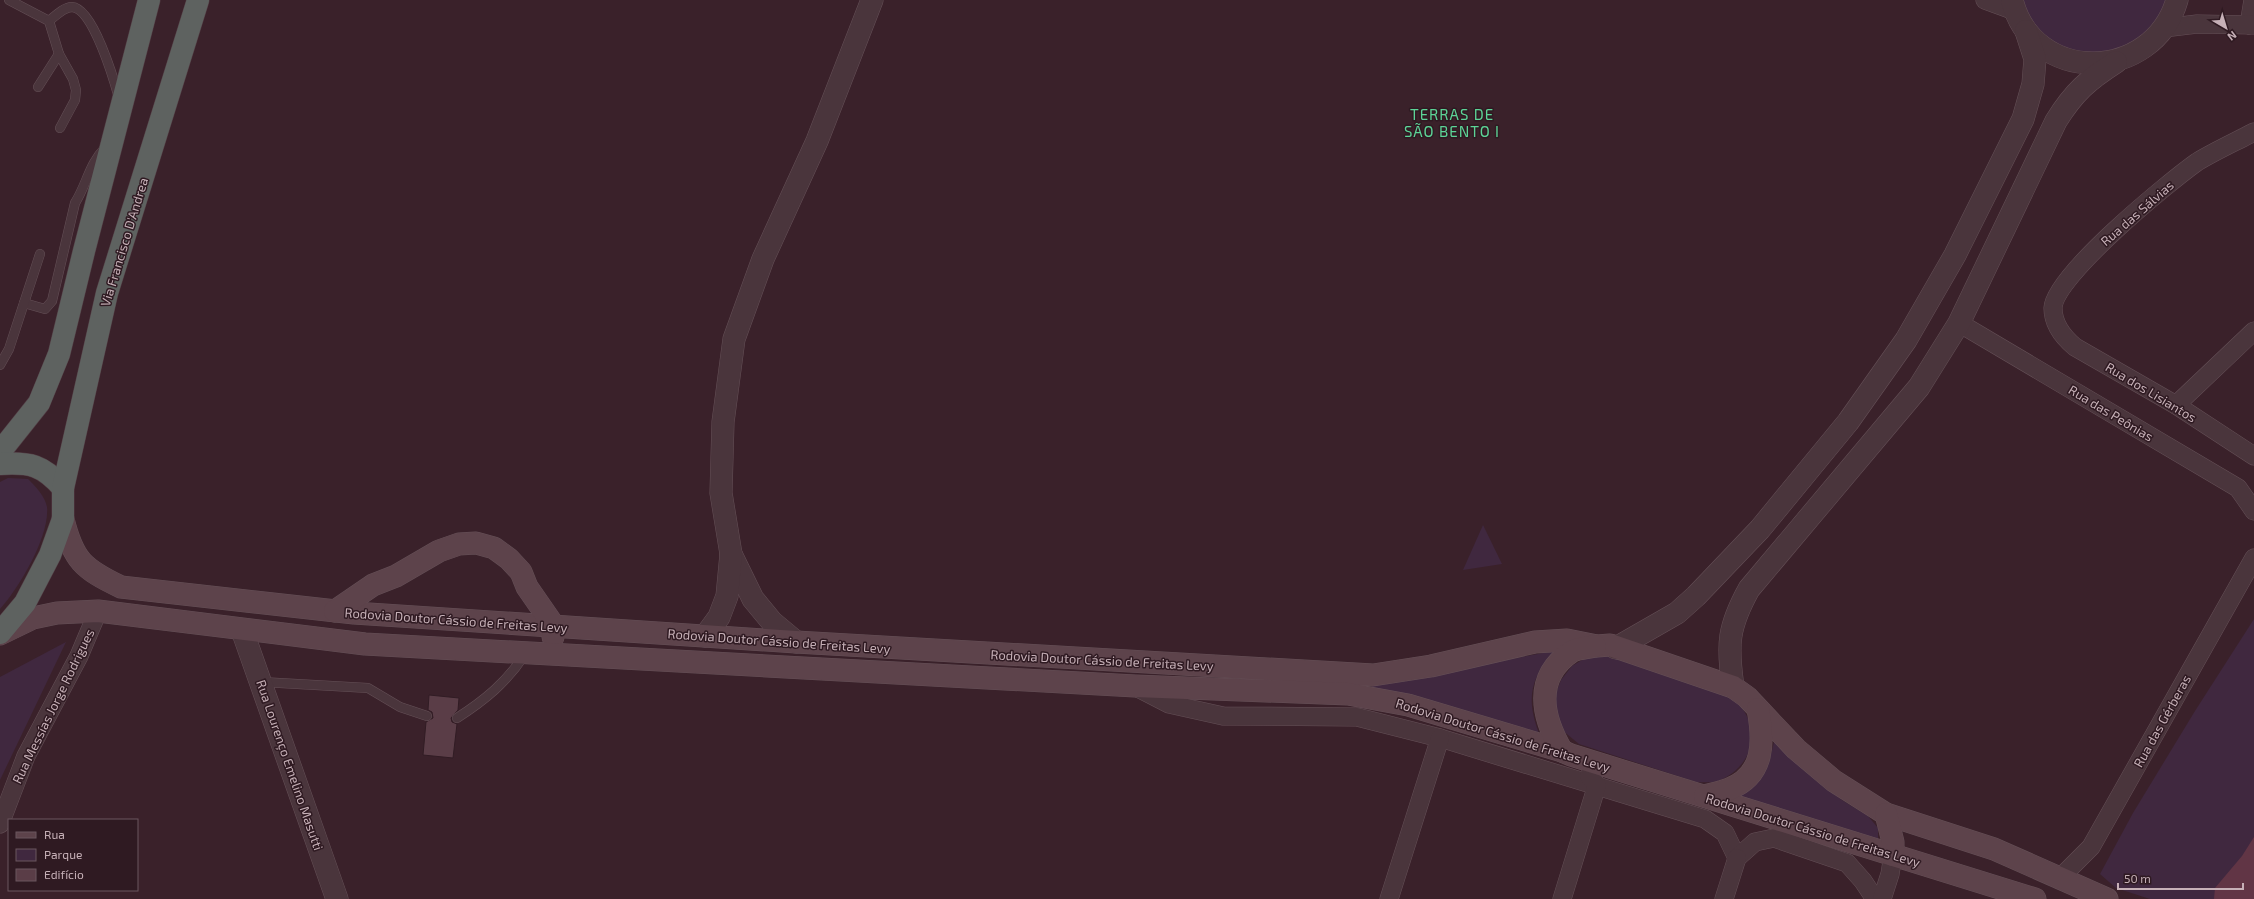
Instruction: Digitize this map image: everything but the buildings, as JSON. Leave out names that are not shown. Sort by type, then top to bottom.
[{"type":"highway","points":[[0,452],[39,403],[59,354],[121,104],[149,0]]},
{"type":"highway","name":"Via Francisco D'Andrea","points":[[0,634],[25,603],[50,555],[63,519],[63,488],[107,293],[198,0]]},
{"type":"highway","points":[[0,464],[16,463],[35,465],[51,474],[63,488]]},
{"type":"main road","name":"Rodovia Doutor Cássio de Freitas Levy","points":[[63,519],[69,545],[82,563],[100,577],[121,587],[335,611],[796,642],[1373,675],[1432,666],[1535,642],[1567,640],[1607,647],[1733,686],[1758,709],[1796,749],[1834,781],[1886,814],[1994,849],[2061,877],[2107,899]]},
{"type":"main road","points":[[335,611],[373,585],[396,576],[439,551],[459,544],[476,543],[494,548],[509,559],[521,572],[528,587],[554,626],[551,653]]},
{"type":"main road","name":"Rodovia Doutor Cássio de Freitas Levy","points":[[0,634],[33,618],[57,613],[98,611],[365,644],[1135,686],[1348,694],[1408,705],[2035,899]]},
{"type":"main road","points":[[1567,753],[1546,718],[1544,692],[1554,669],[1572,651],[1607,647]]},
{"type":"main road","points":[[1704,796],[1730,789],[1750,774],[1761,754],[1762,732],[1758,709]]},
{"type":"main road","points":[[1886,814],[1893,842],[1893,855]]},
{"type":"street","points":[[705,636],[718,617],[727,596],[731,554],[721,493],[723,422],[734,339],[763,259],[817,141],[872,0]]},
{"type":"street","points":[[1607,647],[1677,613],[1696,596],[1749,540],[1848,422],[1906,340],[1955,255],[2023,119],[2033,84],[2035,59],[2026,31],[2013,5],[1985,0]]},
{"type":"street","points":[[1733,686],[1729,658],[1730,634],[1738,610],[1749,589],[1919,387],[1960,324],[2056,121],[2069,100],[2085,84],[2116,62],[2134,54],[2151,43],[2164,28],[2177,0]]},
{"type":"street","points":[[2164,28],[2197,24],[2252,25],[2253,0]]},
{"type":"street","points":[[2026,31],[2044,48],[2066,60],[2091,64],[2116,62]]},
{"type":"street","name":"Rua das Sálvias","points":[[2056,322],[2053,307],[2073,272],[2122,224],[2196,163],[2254,132]]},
{"type":"street","name":"Rua dos Lisiantos","points":[[2056,322],[2062,335],[2075,347],[2176,405],[2254,456]]},
{"type":"street","name":"Rua das Peônias","points":[[1960,324],[2238,488],[2254,510]]},
{"type":"street","points":[[2176,405],[2254,331]]},
{"type":"street","points":[[731,554],[753,599],[772,622],[796,642]]},
{"type":"street","name":"Rua das Gérberas","points":[[2061,877],[2091,847],[2254,558]]},
{"type":"street","name":"Rua Messías Jorge Rodrigues","points":[[0,824],[26,756],[79,656],[98,611]]},
{"type":"street","name":"Rua Lourenço Emelino Masutti","points":[[242,630],[262,682],[337,899]]},
{"type":"street","points":[[1135,686],[1169,704],[1223,716],[1357,717],[1440,738],[1705,819],[1726,833],[1737,858]]},
{"type":"street","points":[[1389,899],[1440,738]]},
{"type":"street","points":[[1567,753],[1597,785]]},
{"type":"street","points":[[1562,899],[1597,785]]},
{"type":"street","points":[[1724,899],[1737,858],[1755,842],[1774,838],[1847,863],[1864,881],[1875,899]]},
{"type":"street","points":[[1882,899],[1890,874],[1893,855]]},
{"type":"lane","points":[[9,0],[49,22],[59,54],[73,79],[76,90],[75,100],[60,128]]},
{"type":"lane","points":[[49,22],[60,12],[72,7],[79,10],[88,20],[107,60],[121,104]]},
{"type":"lane","points":[[38,87],[59,54]]},
{"type":"lane","points":[[24,303],[45,309],[52,302],[75,203],[83,190],[94,158],[112,141]]},
{"type":"lane","points":[[0,365],[9,349],[40,254]]},
{"type":"lane","points":[[457,718],[498,690],[514,672],[527,652]]},
{"type":"lane","points":[[262,682],[368,688],[400,707],[427,716]]},
{"type":"green space","points":[[2021,0],[2168,0],[2166,9],[2132,47],[2089,56],[2050,42],[2033,26]]},
{"type":"green space","points":[[8,478],[28,479],[34,485],[46,503],[47,519],[44,532],[32,561],[8,600],[0,609],[0,482]]},
{"type":"green space","points":[[1483,525],[1502,564],[1463,570]]},
{"type":"green space","points":[[2254,619],[2254,899],[2150,899],[2116,888],[2100,874],[2133,813],[2195,711]]},
{"type":"green space","points":[[66,642],[0,780],[0,677]]},
{"type":"green space","points":[[1554,651],[1539,672],[1532,691],[1533,712],[1540,736],[1373,690],[1372,685]]},
{"type":"green space","points":[[1607,656],[1728,696],[1741,706],[1748,719],[1751,730],[1751,740],[1749,750],[1738,768],[1729,776],[1718,781],[1696,782],[1579,744],[1562,730],[1555,715],[1554,698],[1561,680],[1572,666],[1587,657]]},
{"type":"green space","points":[[1774,742],[1805,771],[1842,800],[1868,816],[1878,828],[1878,843],[1735,800],[1751,787],[1761,775],[1768,762]]},
{"type":"shaded area","points":[[2254,837],[2254,899],[2214,899],[2215,888],[2242,856]]},
{"type":"district","name":"TERRAS DE SÃO BENTO I","points":[[1452,122]]}]
